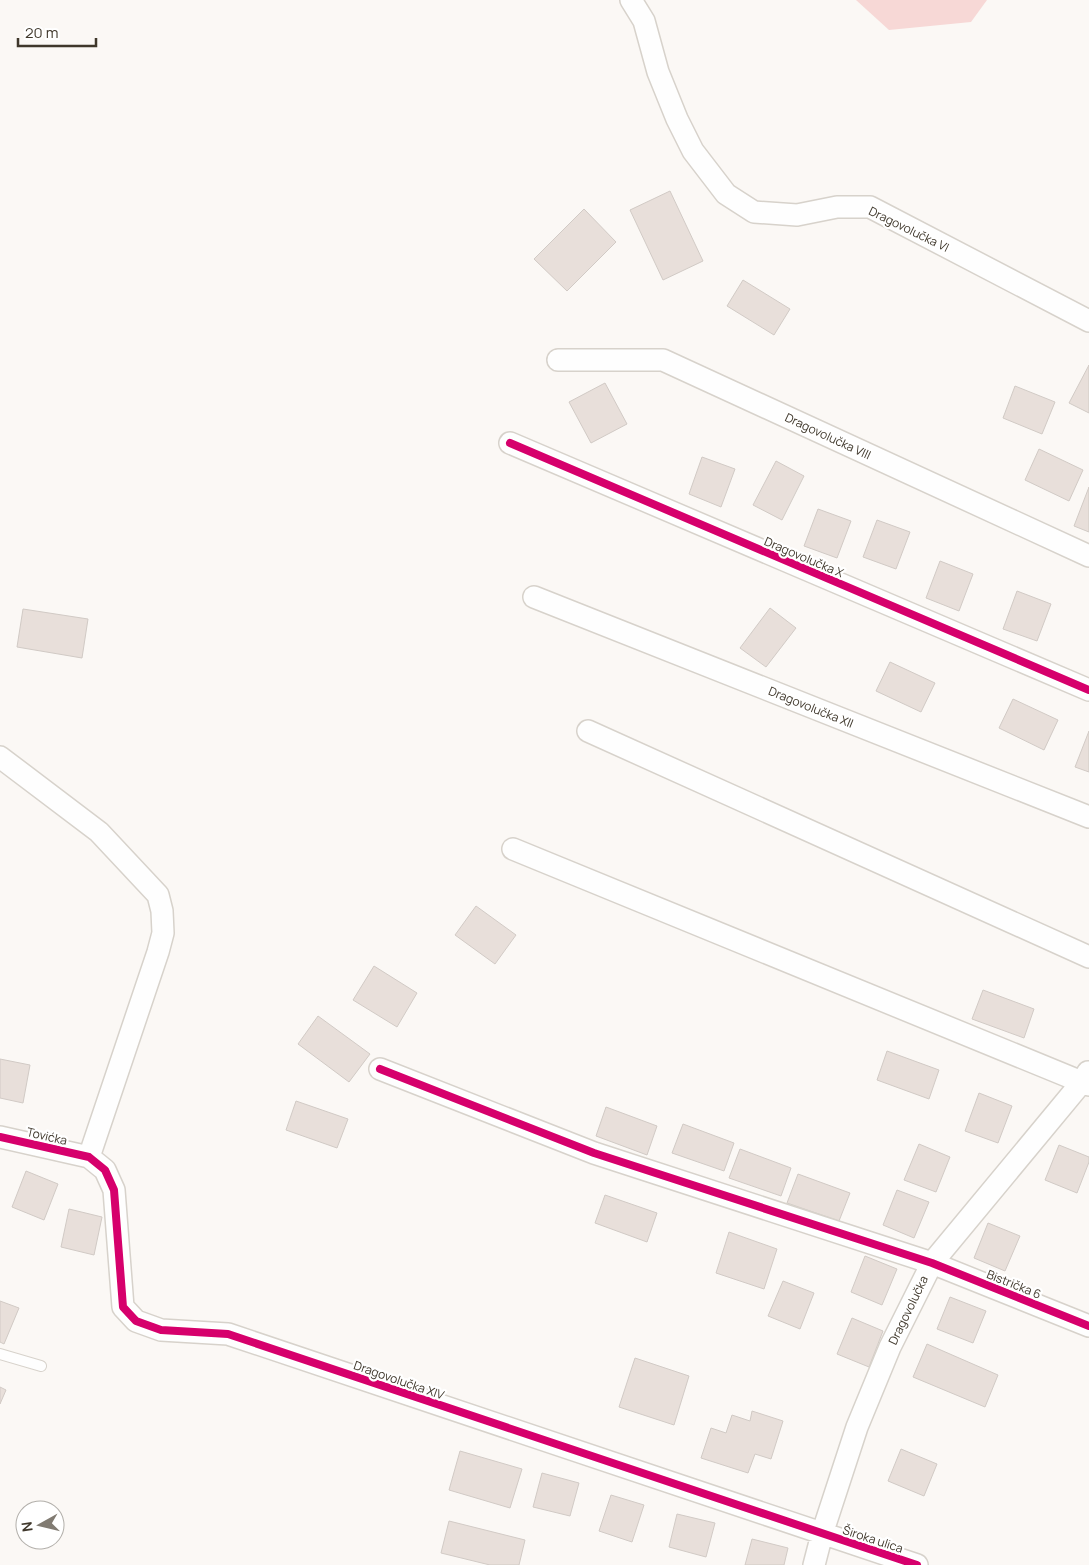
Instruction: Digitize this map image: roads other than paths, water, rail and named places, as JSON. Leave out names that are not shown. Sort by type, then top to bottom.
[{"type":"street","name":"Dragovolučka VI","points":[[631,0],[644,22],[658,72],[681,127],[693,151],[726,194],[754,212],[797,215],[837,207],[870,207],[1089,321]]},
{"type":"street","name":"Dragovolučka VIII","points":[[558,360],[663,360],[1089,556]]},
{"type":"street","name":"Dragovolučka X","points":[[510,443],[1089,690]]},
{"type":"street","name":"Dragovolučka XII","points":[[534,597],[1089,817]]},
{"type":"street","points":[[588,731],[1089,957]]},
{"type":"street","points":[[0,757],[99,832],[158,896],[162,911],[163,933],[158,952],[89,1157]]},
{"type":"street","points":[[513,849],[1087,1078]]},
{"type":"street","name":"Bistrička 6","points":[[380,1069],[594,1153],[932,1263],[1089,1326]]},
{"type":"street","name":"Dragovolučka","points":[[814,1565],[822,1534],[857,1427],[890,1348],[932,1263],[1087,1078]]},
{"type":"street","name":"Tovićka","points":[[0,1137],[89,1157]]},
{"type":"street","name":"Dragovolučka XIV","points":[[89,1157],[105,1170],[114,1190],[123,1307],[136,1321],[161,1330],[228,1334],[822,1534]]},
{"type":"street","name":"Široka ulica","points":[[822,1534],[917,1565]]},
{"type":"lane","points":[[0,1354],[41,1366]]}]
